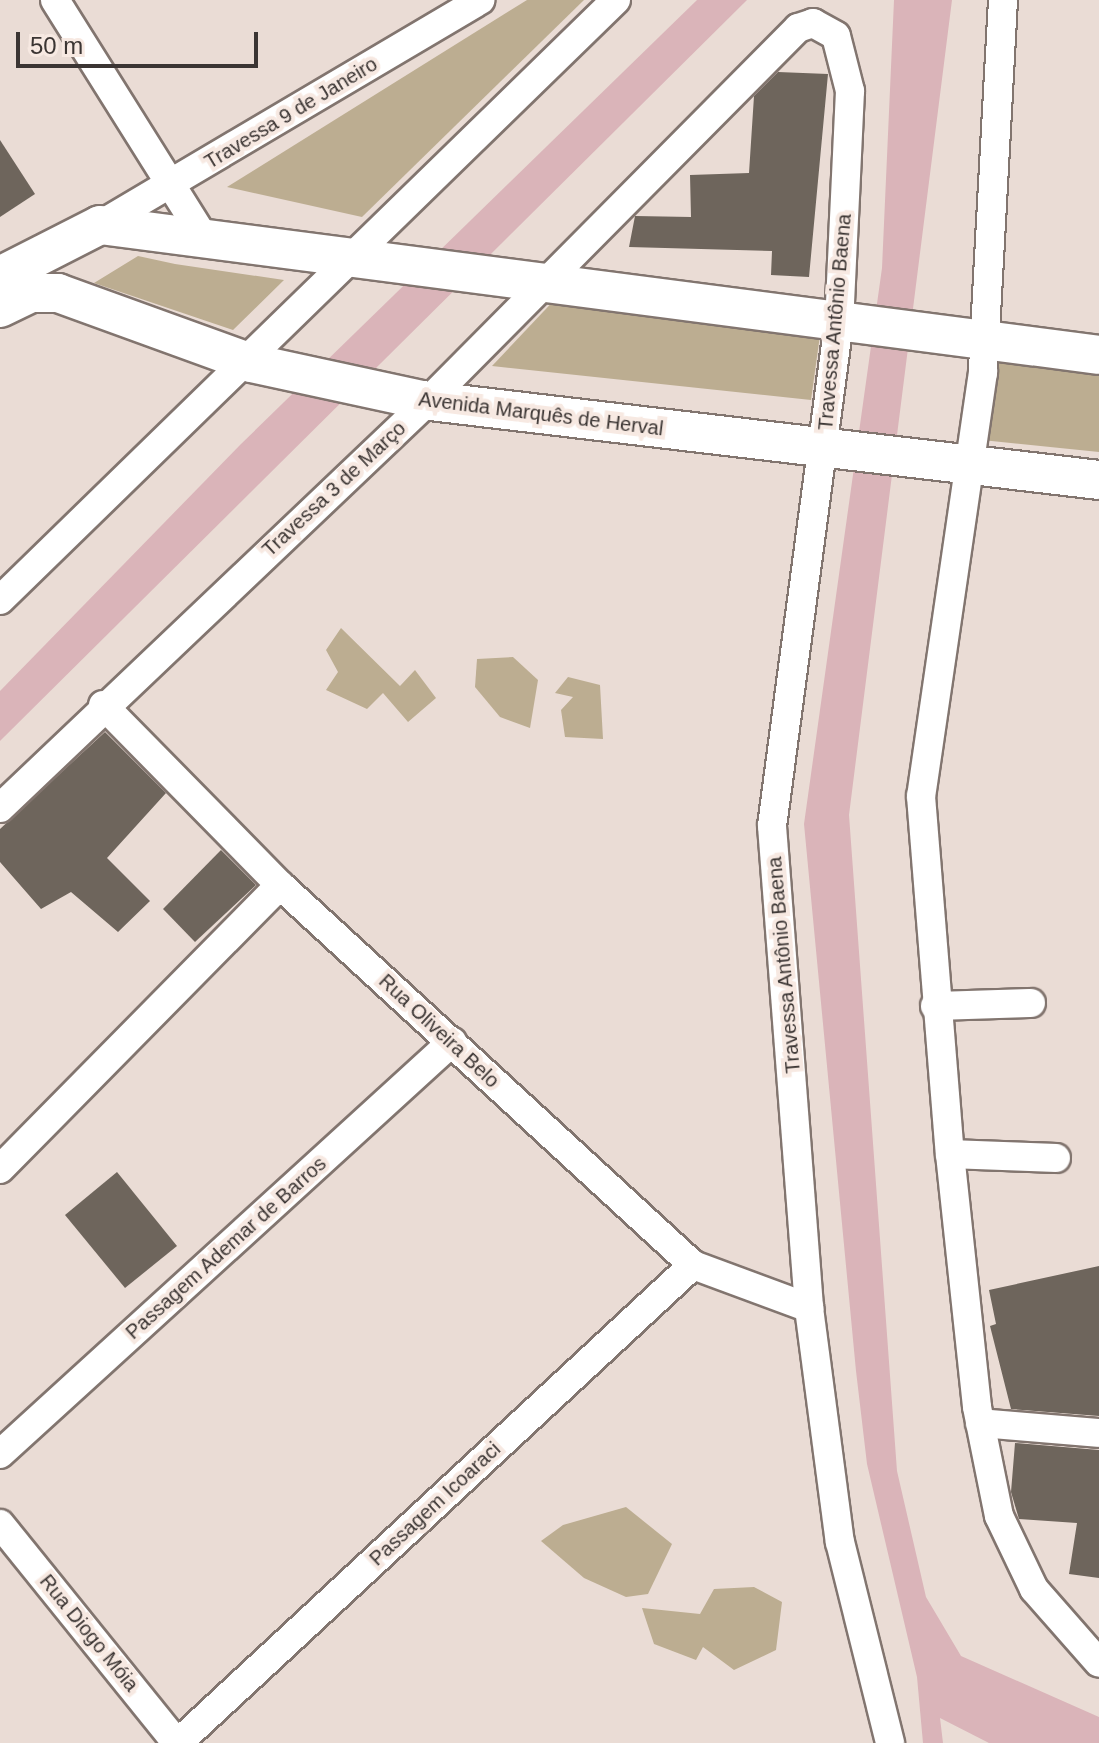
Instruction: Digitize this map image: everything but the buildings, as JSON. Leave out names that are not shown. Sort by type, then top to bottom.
[{"type":"main road","points":[[0,276],[100,225],[535,285],[1099,355]]},
{"type":"main road","name":"Avenida Marquês de Herval","points":[[0,308],[31,293],[58,293],[255,364],[426,400],[1099,480]]},
{"type":"street","points":[[55,0],[205,239]]},
{"type":"street","name":"Travessa 9 de Janeiro","points":[[100,225],[481,0]]},
{"type":"street","points":[[0,600],[255,364],[616,0]]},
{"type":"street","points":[[1003,0],[978,340],[959,464],[921,796],[935,1006],[950,1154],[980,1423],[999,1516],[1034,1589],[1099,1663]]},
{"type":"street","name":"Travessa Antônio Baena","points":[[798,28],[813,23],[836,36],[850,91],[844,322],[838,451],[772,826],[809,1308],[840,1542],[890,1743]]},
{"type":"street","name":"Travessa 3 de Março","points":[[0,808],[103,705],[426,400],[535,285],[798,28]]},
{"type":"street","name":"Rua Oliveira Belo","points":[[103,705],[280,885],[693,1265],[809,1308]]},
{"type":"street","points":[[0,1169],[280,885]]},
{"type":"street","points":[[935,1006],[1031,1003]]},
{"type":"street","name":"Passagem Ademar de Barros","points":[[0,1454],[452,1042]]},
{"type":"street","points":[[950,1154],[1056,1158]]},
{"type":"street","name":"Passagem Icoaraci","points":[[178,1743],[693,1265]]},
{"type":"street","points":[[980,1423],[1099,1433]]},
{"type":"street","name":"Rua Diogo Móia","points":[[0,1524],[178,1743]]},
{"type":"shaded area","points":[[527,0],[584,0],[362,217],[227,187]]},
{"type":"shaded area","points":[[697,0],[747,0],[0,741],[0,691],[241,444]]},
{"type":"shaded area","points":[[894,0],[952,0],[849,815],[897,1471],[926,1597],[961,1656],[1099,1717],[1099,1743],[989,1743],[940,1718],[943,1743],[923,1743],[917,1677],[867,1464],[856,1371],[804,824],[882,268]]},
{"type":"shaded area","points":[[138,256],[284,280],[233,330],[94,283]]},
{"type":"shaded area","points":[[561,293],[821,328],[811,400],[492,366]]},
{"type":"shaded area","points":[[990,359],[1099,372],[1099,452],[982,440]]},
{"type":"shaded area","points":[[341,628],[400,686],[415,670],[436,698],[408,722],[383,693],[367,709],[326,690],[338,672],[326,650]]},
{"type":"shaded area","points":[[513,657],[538,680],[530,728],[500,717],[475,687],[477,659]]},
{"type":"shaded area","points":[[568,677],[600,685],[603,739],[565,737],[561,710],[573,697],[555,693]]},
{"type":"shaded area","points":[[626,1507],[672,1544],[648,1594],[626,1597],[584,1578],[541,1541],[563,1525]]},
{"type":"shaded area","points":[[754,1587],[782,1602],[776,1650],[734,1670],[703,1647],[696,1660],[654,1644],[642,1608],[700,1614],[714,1589]]}]
